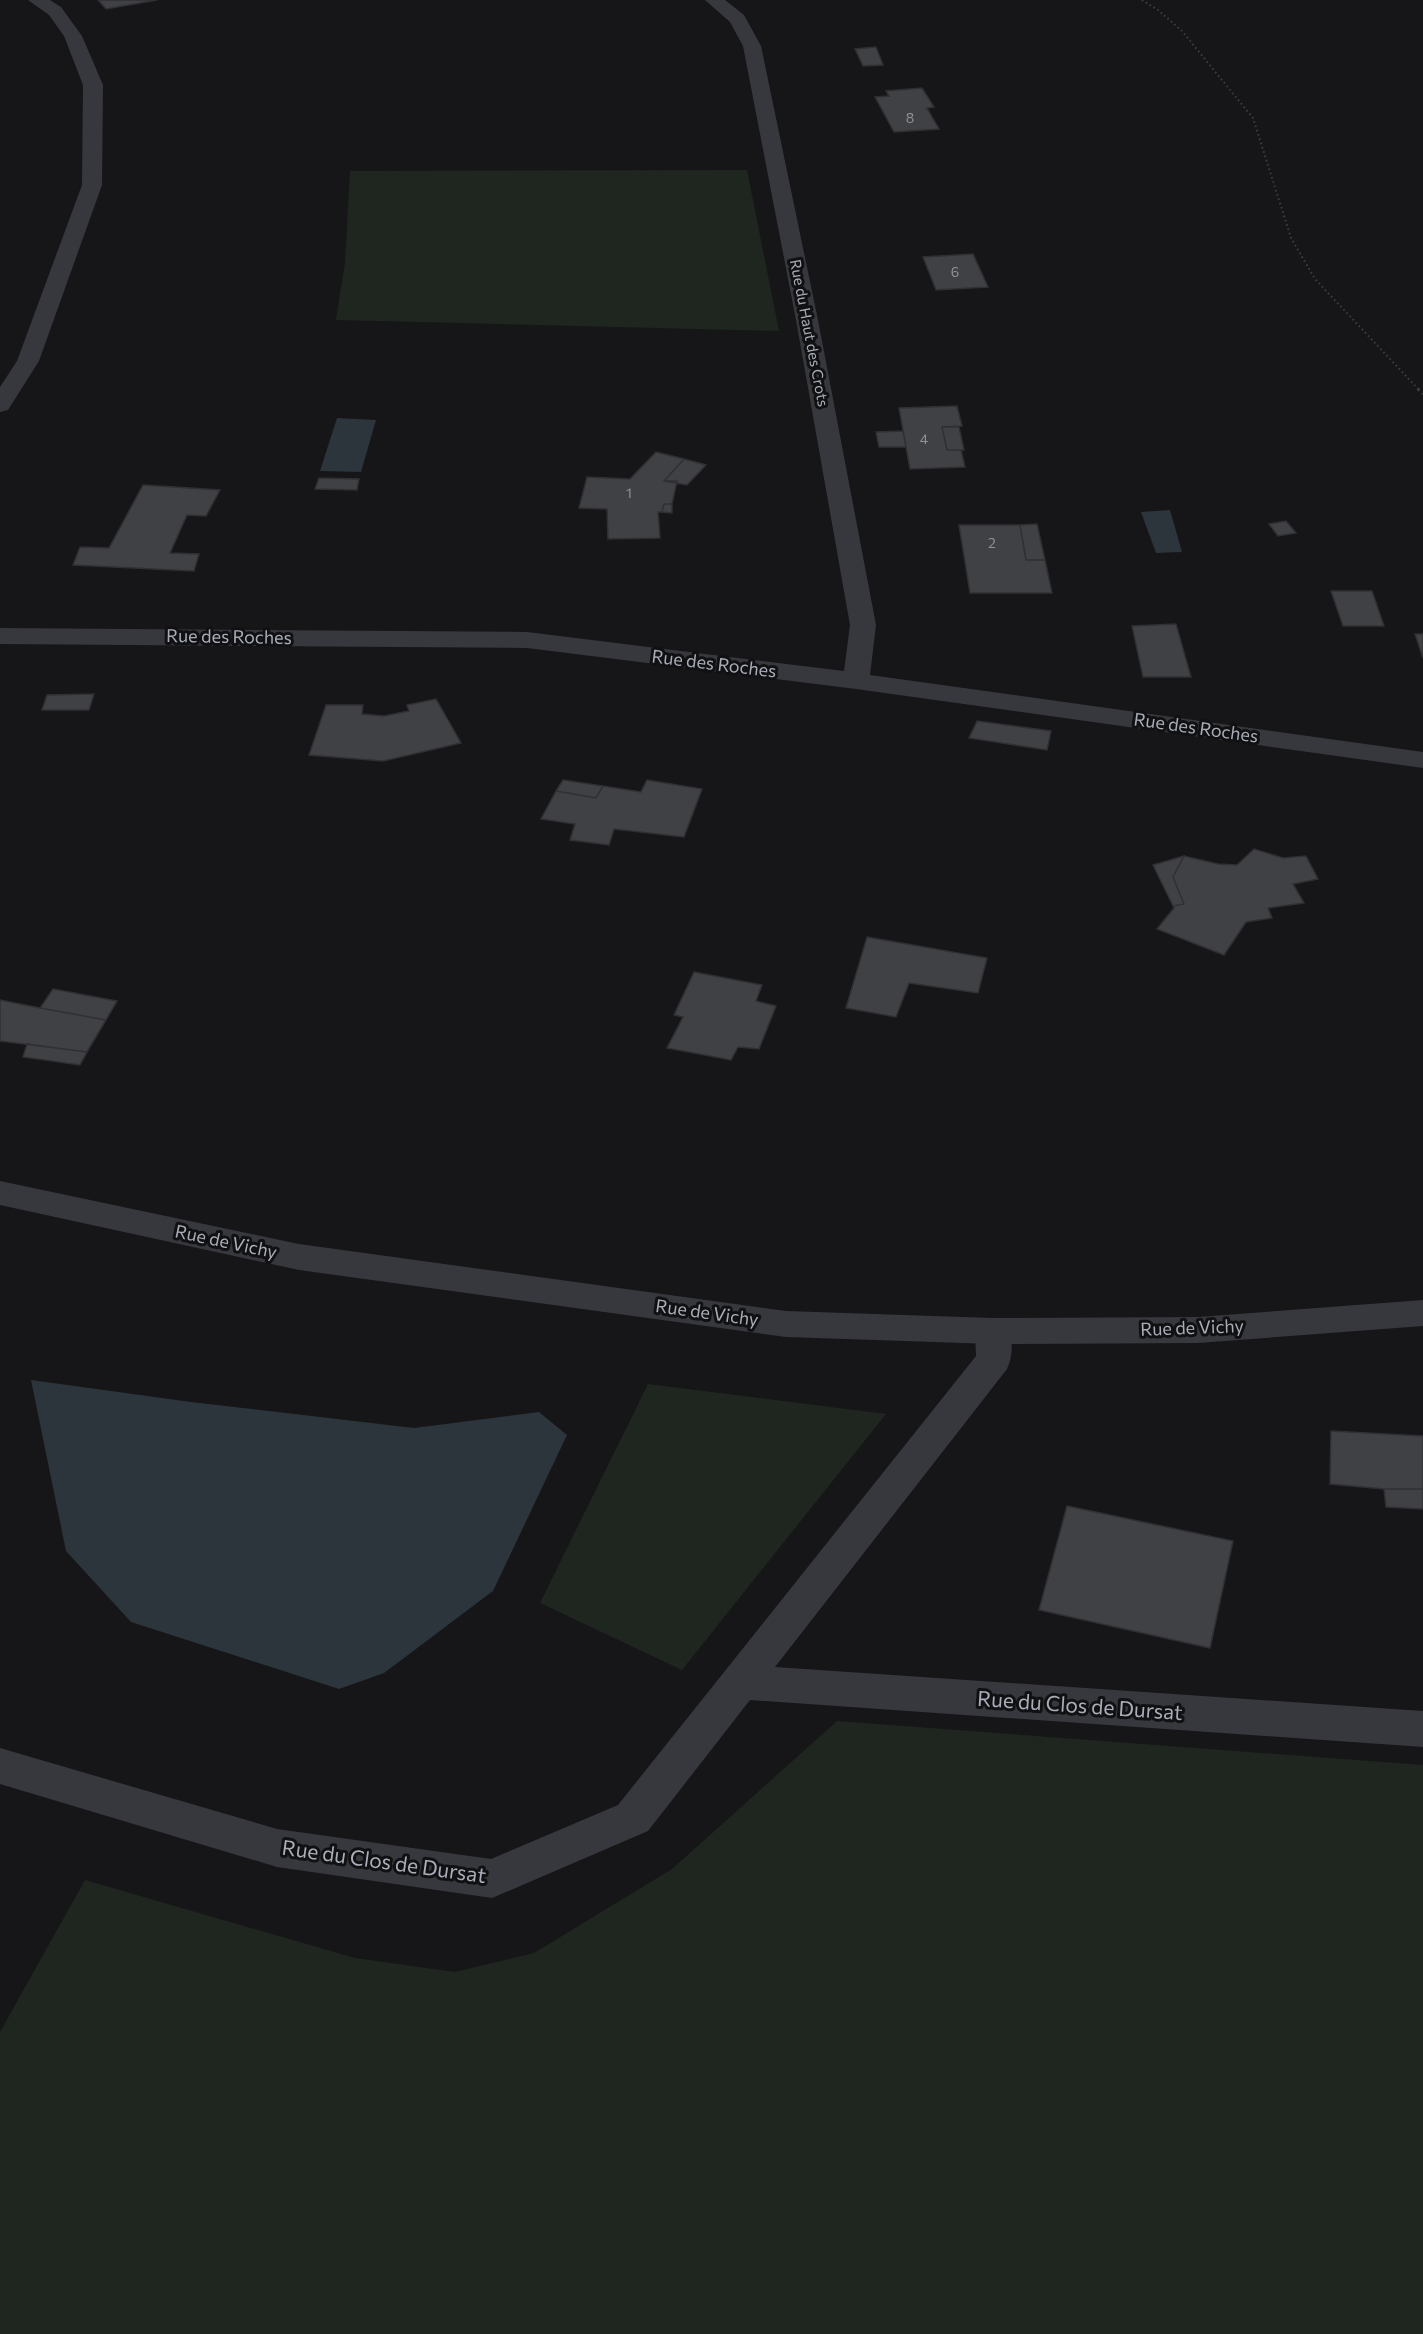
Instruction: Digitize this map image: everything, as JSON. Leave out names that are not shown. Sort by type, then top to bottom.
[{"type":"street","points":[[0,405],[28,361],[92,185],[93,85],[73,36],[55,11],[37,0]]},
{"type":"street","name":"Rue du Haut des Crots","points":[[714,0],[738,19],[752,46],[809,332],[863,625],[856,681]]},
{"type":"street","name":"Rue des Roches","points":[[0,636],[527,640],[856,681],[1423,760]]},
{"type":"street","name":"Rue de Vichy","points":[[0,1194],[310,1259],[786,1324],[993,1331],[1198,1330],[1423,1313]]},
{"type":"street","name":"Rue du Clos de Dursat","points":[[0,1766],[277,1848],[492,1879],[633,1818],[994,1359],[993,1331]]},
{"type":"street","name":"Rue du Clos de Dursat","points":[[738,1682],[1423,1729]]},
{"type":"path","points":[[1142,0],[1158,10],[1182,31],[1253,118],[1258,141],[1291,238],[1315,279],[1423,394]]},
{"type":"shaded area","points":[[747,170],[779,331],[336,320],[345,262],[350,171]]},
{"type":"shaded area","points":[[337,418],[376,420],[361,472],[320,471]]},
{"type":"shaded area","points":[[1170,510],[1182,552],[1156,553],[1141,512]]},
{"type":"shaded area","points":[[31,1380],[191,1402],[414,1428],[539,1412],[567,1435],[493,1591],[384,1673],[339,1689],[131,1622],[66,1551]]},
{"type":"shaded area","points":[[648,1384],[886,1414],[682,1670],[540,1603]]},
{"type":"shaded area","points":[[837,1721],[1423,1765],[1423,2334],[0,2334],[0,2032],[85,1880],[355,1958],[455,1972],[534,1953],[672,1869]]},
{"type":"building","points":[[98,0],[157,0],[106,9]]},
{"type":"building","points":[[876,47],[883,65],[863,66],[855,49]]},
{"type":"building","points":[[922,88],[934,107],[927,108],[939,129],[894,132],[875,97],[889,96],[886,91]]},
{"type":"building","points":[[973,254],[988,287],[936,290],[923,257]]},
{"type":"building","points":[[957,406],[962,426],[942,427],[947,450],[961,450],[965,467],[910,469],[899,408]]},
{"type":"building","points":[[942,427],[959,427],[964,450],[947,450]]},
{"type":"building","points":[[903,431],[906,447],[879,447],[876,432]]},
{"type":"building","points":[[656,452],[684,459],[664,481],[677,481],[672,504],[664,504],[662,512],[658,512],[660,538],[608,539],[607,509],[579,508],[587,477],[630,479]]},
{"type":"building","points":[[684,459],[706,465],[687,485],[664,481]]},
{"type":"building","points":[[319,478],[359,479],[357,490],[315,489]]},
{"type":"building","points":[[143,485],[220,490],[206,516],[187,515],[170,553],[199,554],[194,571],[73,565],[80,547],[109,548]]},
{"type":"building","points":[[664,504],[672,504],[672,513],[662,512]]},
{"type":"building","points":[[1286,521],[1296,533],[1278,536],[1269,524]]},
{"type":"building","points":[[1037,524],[1045,560],[1026,560],[1020,525]]},
{"type":"building","points":[[959,525],[1020,525],[1026,560],[1045,560],[1052,593],[970,593]]},
{"type":"building","points":[[1331,591],[1372,591],[1384,626],[1343,626]]},
{"type":"building","points":[[1176,624],[1191,677],[1143,677],[1132,626]]},
{"type":"building","points":[[1415,634],[1423,634],[1423,658]]},
{"type":"building","points":[[94,694],[89,710],[42,710],[47,695]]},
{"type":"building","points":[[436,699],[461,743],[383,761],[309,755],[326,705],[363,705],[362,714],[384,716],[409,711],[407,705]]},
{"type":"building","points":[[977,721],[1051,731],[1047,750],[969,738]]},
{"type":"building","points":[[563,780],[603,786],[596,798],[556,791]]},
{"type":"building","points":[[647,780],[702,789],[684,837],[614,829],[609,845],[570,840],[575,824],[541,819],[556,791],[596,798],[603,786],[641,792]]},
{"type":"building","points":[[1254,849],[1283,858],[1306,856],[1318,879],[1293,884],[1304,903],[1268,908],[1272,918],[1246,922],[1224,955],[1157,929],[1174,908],[1173,906],[1184,904],[1173,877],[1184,856],[1218,864],[1237,865]]},
{"type":"building","points":[[1184,856],[1173,877],[1184,904],[1173,906],[1153,865]]},
{"type":"building","points":[[867,937],[987,958],[978,993],[909,983],[896,1017],[846,1008]]},
{"type":"building","points":[[694,972],[762,985],[756,1001],[776,1006],[759,1049],[738,1047],[731,1060],[667,1048],[683,1017],[674,1015]]},
{"type":"building","points":[[53,989],[117,1001],[106,1020],[40,1008]]},
{"type":"building","points":[[0,1000],[106,1020],[87,1052],[0,1041]]},
{"type":"building","points":[[27,1044],[87,1052],[80,1065],[23,1057]]},
{"type":"building","points":[[1331,1431],[1423,1436],[1423,1489],[1384,1489],[1330,1484]]},
{"type":"building","points":[[1384,1489],[1423,1489],[1423,1509],[1386,1507]]},
{"type":"building","points":[[1067,1506],[1233,1541],[1210,1648],[1039,1610]]}]
